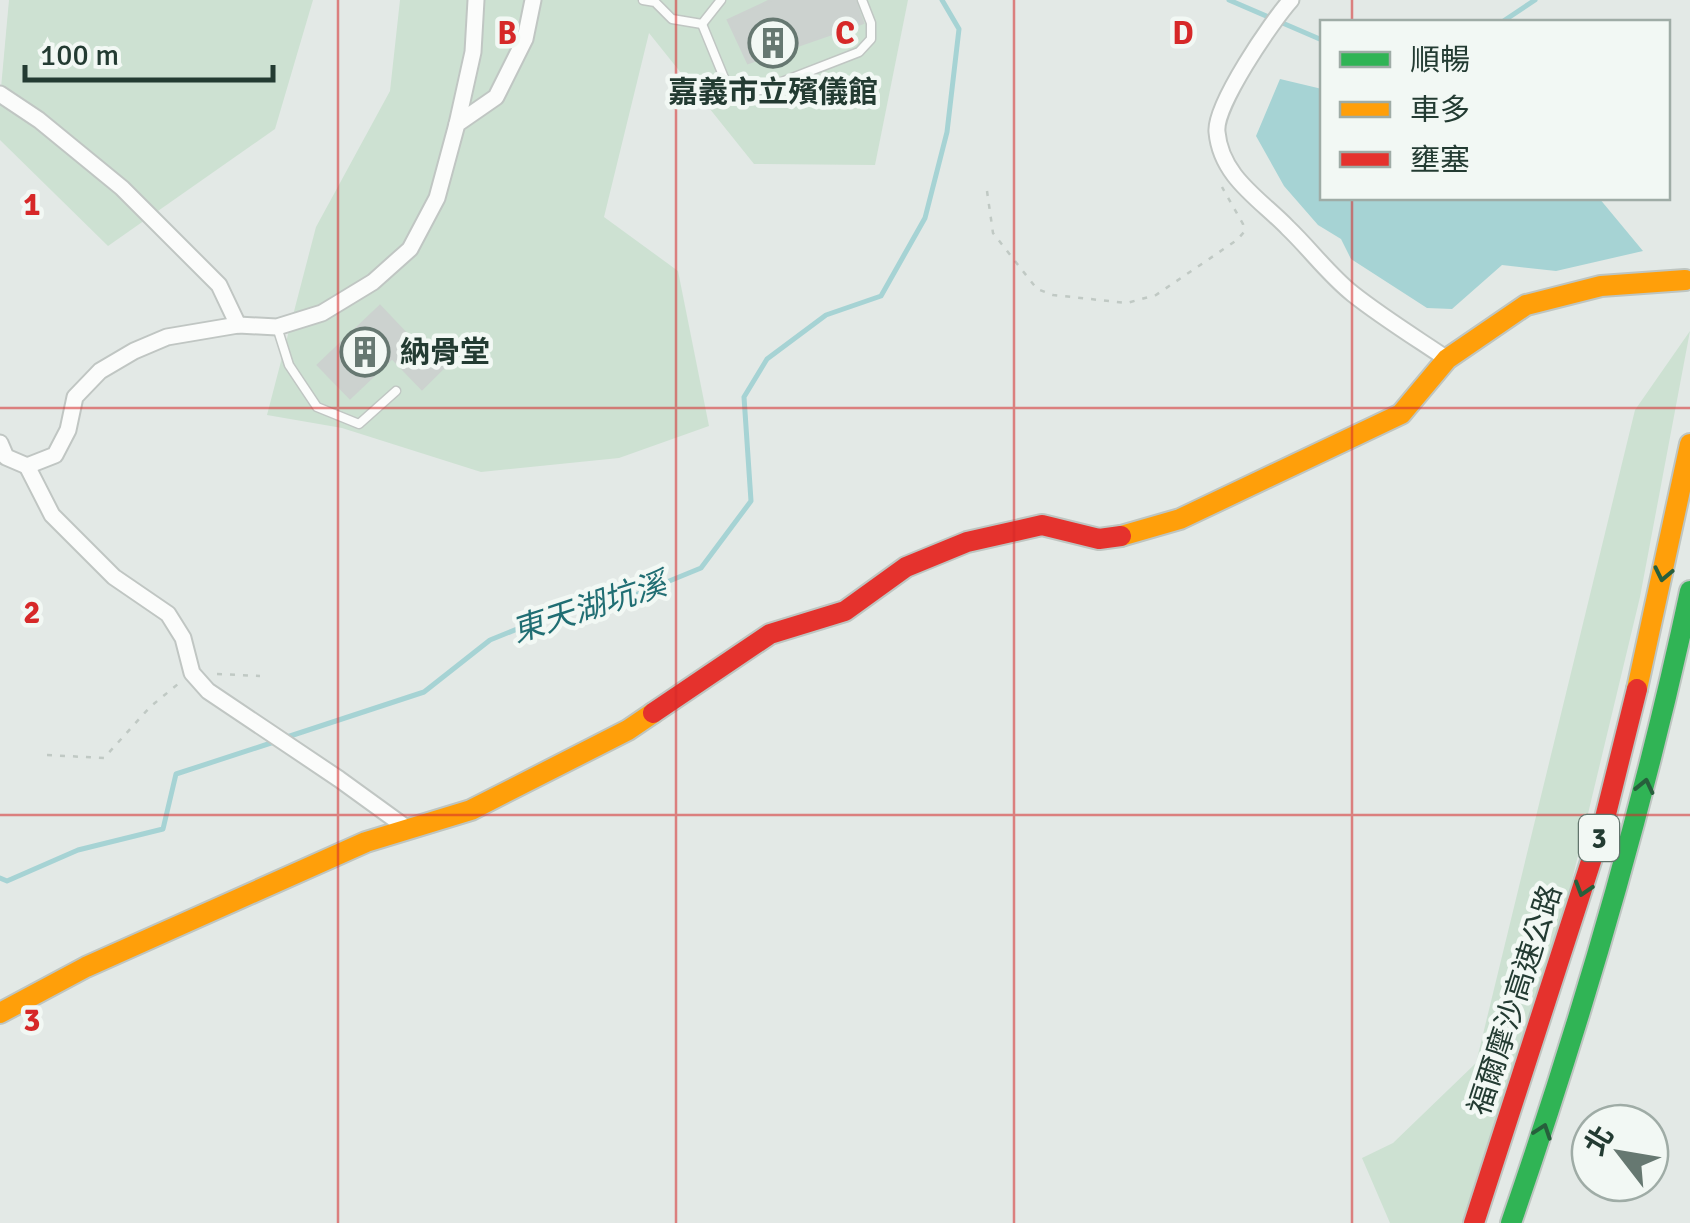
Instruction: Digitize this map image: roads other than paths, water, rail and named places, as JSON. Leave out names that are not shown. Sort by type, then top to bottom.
[{"type":"main road","points":[[0,1013],[86,967],[366,842],[471,810],[628,730],[770,634],[845,611],[906,567],[967,542],[1042,525],[1098,538],[1128,536],[1180,519],[1401,414],[1447,359],[1526,305],[1601,286],[1685,280]]},
{"type":"main road","name":"福爾摩沙高速公路","points":[[1474,1223],[1605,818],[1652,629],[1690,444]]},
{"type":"main road","name":"3","points":[[1511,1223],[1547,1121],[1631,846],[1690,591]]},
{"type":"street","points":[[27,466],[55,455],[68,430],[75,397],[100,372],[134,351],[167,337],[238,325],[276,327],[322,313],[374,282],[410,250],[437,198],[473,52],[476,0]]},
{"type":"street","points":[[456,124],[496,97],[525,38],[533,0]]},
{"type":"street","points":[[1291,0],[1266,30],[1222,109],[1216,129],[1224,157],[1246,192],[1285,224],[1351,292],[1447,359]]},
{"type":"street","points":[[0,94],[39,120],[122,188],[219,285],[238,325]]},
{"type":"street","points":[[2,453],[27,466],[52,515],[114,577],[168,614],[183,638],[192,673],[208,692],[408,829]]},
{"type":"lane","points":[[643,0],[655,1],[672,19],[702,24]]},
{"type":"lane","points":[[702,24],[721,0]]},
{"type":"lane","points":[[702,24],[727,85],[740,92],[761,90],[859,52],[871,39],[871,23],[862,0]]},
{"type":"lane","points":[[276,327],[288,365],[318,408],[359,424],[396,391]]},
{"type":"water","points":[[1280,79],[1320,89],[1320,200],[1601,200],[1643,251],[1556,271],[1502,265],[1452,309],[1427,308],[1351,259],[1341,239],[1318,225],[1284,186],[1256,136]]},
{"type":"waterway","name":"東天湖坑溪","points":[[287,737],[424,692],[490,640],[542,619],[618,602],[701,568],[751,501],[744,397],[767,359],[826,315],[881,296],[925,218],[947,132],[959,29],[942,0]]},
{"type":"waterway","name":"東天湖坑溪","points":[[1229,0],[1320,39]]},
{"type":"waterway","name":"東天湖坑溪","points":[[1505,20],[1535,0]]},
{"type":"waterway","name":"東天湖坑溪","points":[[0,878],[7,881],[78,850],[163,829],[176,774],[277,741]]},
{"type":"place","name":"嘉義市立殯儀館","points":[[773,43]]},
{"type":"place","name":"納骨堂","points":[[365,352]]}]
